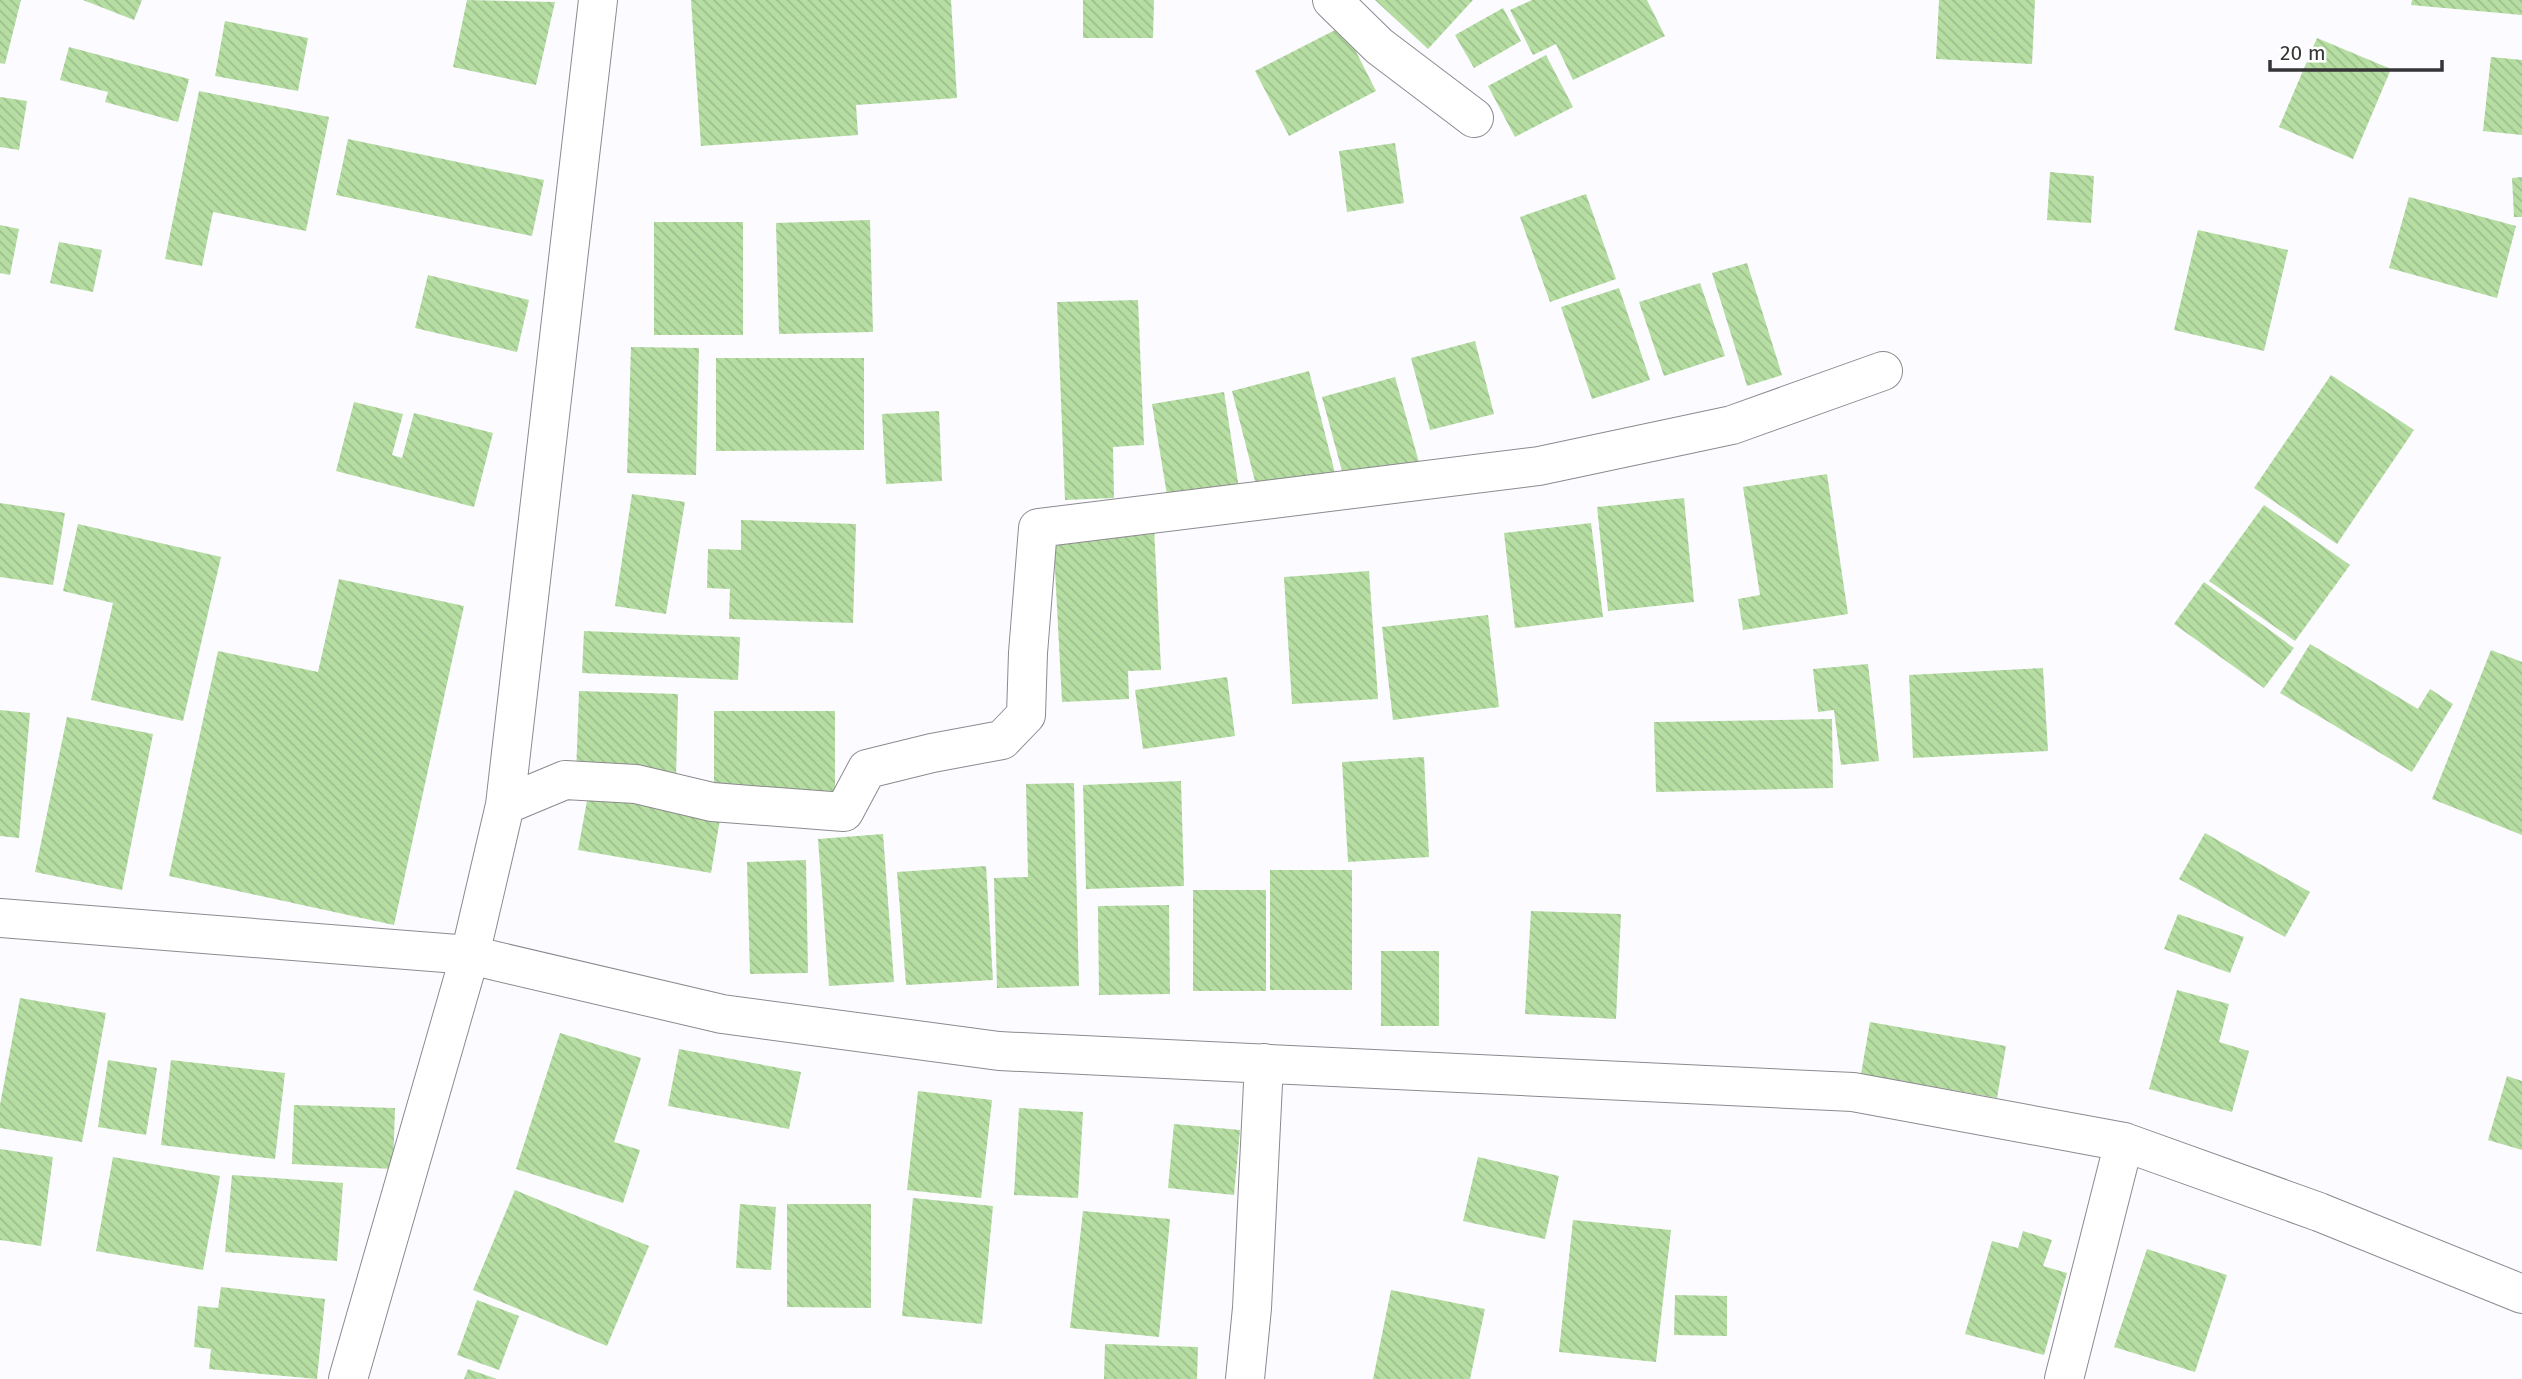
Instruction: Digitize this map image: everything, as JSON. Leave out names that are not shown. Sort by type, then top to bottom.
[{"type":"street","points":[[348,1379],[470,955],[505,805],[598,0]]},
{"type":"street","points":[[1332,0],[1379,46],[1474,118]]},
{"type":"street","points":[[505,805],[565,780],[636,784],[712,802],[844,812],[867,769],[1002,740],[1026,715],[1038,528],[1539,466],[1732,425],[1883,372]]},
{"type":"street","points":[[0,918],[470,955],[736,1016],[999,1051],[1853,1092],[2124,1142],[2319,1212],[2522,1294]]},
{"type":"street","points":[[1245,1379],[1252,1308],[1264,1063]]},
{"type":"street","points":[[2064,1379],[2124,1142]]},
{"type":"building","points":[[0,0],[21,0],[5,64],[0,63]]},
{"type":"building","points":[[83,0],[142,0],[134,20]]},
{"type":"building","points":[[467,0],[555,2],[536,85],[453,67]]},
{"type":"building","points":[[691,0],[951,0],[957,98],[856,105],[858,135],[701,146]]},
{"type":"building","points":[[1083,0],[1154,0],[1153,38],[1083,38]]},
{"type":"building","points":[[1375,0],[1473,0],[1428,49]]},
{"type":"building","points":[[1532,0],[1647,0],[1665,36],[1573,80],[1556,44],[1533,55],[1510,10]]},
{"type":"building","points":[[1939,0],[2035,0],[2032,64],[1936,59]]},
{"type":"building","points":[[2412,0],[2522,0],[2522,15],[2411,5]]},
{"type":"building","points":[[1503,8],[1521,41],[1474,68],[1455,35]]},
{"type":"building","points":[[225,21],[308,38],[298,91],[215,76]]},
{"type":"building","points":[[1343,26],[1376,91],[1289,136],[1255,71]]},
{"type":"building","points":[[2317,38],[2391,69],[2353,159],[2279,127]]},
{"type":"building","points":[[69,47],[189,79],[178,122],[105,102],[108,92],[60,80]]},
{"type":"building","points":[[1546,55],[1573,107],[1515,137],[1488,86]]},
{"type":"building","points":[[2491,57],[2522,60],[2522,135],[2483,131]]},
{"type":"building","points":[[199,91],[329,117],[306,231],[213,212],[202,266],[165,259]]},
{"type":"building","points":[[0,97],[27,101],[19,150],[0,147]]},
{"type":"building","points":[[348,139],[544,180],[532,236],[336,195]]},
{"type":"building","points":[[1395,143],[1404,203],[1347,212],[1339,151]]},
{"type":"building","points":[[2050,172],[2094,176],[2091,223],[2047,220]]},
{"type":"building","points":[[2522,177],[2522,217],[2514,217],[2512,178]]},
{"type":"building","points":[[1586,194],[1616,279],[1550,302],[1520,217]]},
{"type":"building","points":[[2409,197],[2516,226],[2497,298],[2389,268]]},
{"type":"building","points":[[870,220],[873,332],[779,334],[776,223]]},
{"type":"building","points":[[654,222],[743,222],[743,335],[654,335]]},
{"type":"building","points":[[0,225],[19,229],[10,275],[0,273]]},
{"type":"building","points":[[2198,230],[2288,250],[2264,351],[2174,330]]},
{"type":"building","points":[[59,242],[102,250],[93,292],[50,283]]},
{"type":"building","points":[[1747,263],[1782,375],[1747,386],[1712,273]]},
{"type":"building","points":[[428,275],[529,300],[517,352],[415,328]]},
{"type":"building","points":[[1700,283],[1725,356],[1664,376],[1639,302]]},
{"type":"building","points":[[1619,288],[1650,380],[1592,399],[1561,307]]},
{"type":"building","points":[[1138,300],[1144,445],[1113,447],[1114,498],[1065,500],[1057,302]]},
{"type":"building","points":[[1475,341],[1494,414],[1430,430],[1411,358]]},
{"type":"building","points":[[631,347],[699,348],[696,475],[627,473]]},
{"type":"building","points":[[716,358],[864,358],[864,450],[716,451]]},
{"type":"building","points":[[1309,371],[1335,473],[1258,493],[1232,391]]},
{"type":"building","points":[[2331,375],[2414,430],[2337,544],[2254,488]]},
{"type":"building","points":[[1395,377],[1420,466],[1346,486],[1322,397]]},
{"type":"building","points":[[1224,392],[1240,495],[1169,507],[1152,404]]},
{"type":"building","points":[[354,402],[403,414],[392,455],[402,458],[414,413],[493,433],[474,507],[336,471]]},
{"type":"building","points":[[939,411],[942,481],[886,484],[882,414]]},
{"type":"building","points":[[1827,474],[1848,614],[1743,630],[1738,599],[1760,595],[1743,487]]},
{"type":"building","points":[[632,494],[685,502],[666,614],[615,606]]},
{"type":"building","points":[[1684,498],[1694,602],[1608,611],[1597,507]]},
{"type":"building","points":[[0,503],[65,513],[53,585],[0,577]]},
{"type":"building","points":[[2264,505],[2350,565],[2295,641],[2209,581]]},
{"type":"building","points":[[741,520],[856,524],[853,623],[729,619],[730,589],[707,588],[708,549],[741,550]]},
{"type":"building","points":[[1591,523],[1603,617],[1515,628],[1504,533]]},
{"type":"building","points":[[78,524],[221,557],[183,721],[91,700],[113,603],[63,591]]},
{"type":"building","points":[[1154,527],[1161,670],[1128,671],[1129,699],[1062,702],[1053,531]]},
{"type":"building","points":[[1369,571],[1378,699],[1292,704],[1284,577]]},
{"type":"building","points":[[339,579],[464,606],[394,925],[169,876],[218,651],[318,672]]},
{"type":"building","points":[[2204,582],[2294,648],[2264,688],[2174,624]]},
{"type":"building","points":[[1488,615],[1499,707],[1393,720],[1382,627]]},
{"type":"building","points":[[584,631],[740,637],[738,680],[582,673]]},
{"type":"building","points":[[2310,644],[2418,709],[2430,689],[2453,704],[2412,772],[2280,693]]},
{"type":"building","points":[[2491,650],[2522,662],[2522,835],[2432,799]]},
{"type":"building","points":[[1868,664],[1879,761],[1841,765],[1834,710],[1818,712],[1813,669]]},
{"type":"building","points":[[2043,668],[2048,751],[1913,758],[1909,675]]},
{"type":"building","points":[[1227,677],[1235,736],[1143,749],[1135,690]]},
{"type":"building","points":[[579,691],[678,694],[676,778],[576,775]]},
{"type":"building","points":[[0,710],[30,713],[19,838],[0,836]]},
{"type":"building","points":[[714,711],[835,711],[835,797],[714,797]]},
{"type":"building","points":[[67,717],[153,734],[122,890],[35,872]]},
{"type":"building","points":[[1832,719],[1833,788],[1656,792],[1654,722]]},
{"type":"building","points":[[1424,757],[1429,857],[1348,862],[1342,762]]},
{"type":"building","points":[[1181,781],[1184,886],[1086,889],[1083,785]]},
{"type":"building","points":[[1074,783],[1079,986],[997,988],[994,878],[1028,877],[1026,784]]},
{"type":"building","points":[[590,784],[722,807],[711,873],[578,850]]},
{"type":"building","points":[[2205,833],[2310,892],[2285,937],[2179,879]]},
{"type":"building","points":[[883,834],[894,982],[829,986],[818,839]]},
{"type":"building","points":[[806,860],[808,973],[750,974],[747,862]]},
{"type":"building","points":[[986,866],[993,980],[906,985],[897,872]]},
{"type":"building","points":[[1270,870],[1352,870],[1352,990],[1270,990]]},
{"type":"building","points":[[1193,890],[1266,890],[1266,991],[1193,991]]},
{"type":"building","points":[[1169,905],[1170,994],[1099,995],[1098,906]]},
{"type":"building","points":[[1531,911],[1621,914],[1616,1019],[1525,1014]]},
{"type":"building","points":[[2178,914],[2244,937],[2230,973],[2164,949]]},
{"type":"building","points":[[1381,951],[1439,951],[1439,1026],[1381,1026]]},
{"type":"building","points":[[2177,990],[2229,1004],[2219,1042],[2249,1051],[2232,1112],[2149,1089]]},
{"type":"building","points":[[20,998],[106,1013],[82,1142],[0,1128],[0,1105]]},
{"type":"building","points":[[1870,1022],[2006,1046],[1997,1098],[1861,1074]]},
{"type":"building","points":[[560,1033],[641,1058],[614,1142],[640,1150],[623,1203],[516,1169]]},
{"type":"building","points":[[679,1049],[801,1072],[789,1129],[668,1106]]},
{"type":"building","points":[[108,1060],[157,1068],[146,1135],[98,1127]]},
{"type":"building","points":[[171,1060],[285,1073],[275,1159],[161,1145]]},
{"type":"building","points":[[2507,1076],[2522,1081],[2522,1150],[2488,1140]]},
{"type":"building","points":[[918,1091],[992,1100],[981,1198],[907,1190]]},
{"type":"building","points":[[294,1105],[395,1108],[393,1169],[292,1164]]},
{"type":"building","points":[[1019,1108],[1083,1112],[1078,1198],[1014,1195]]},
{"type":"building","points":[[1174,1124],[1240,1130],[1234,1195],[1168,1188]]},
{"type":"building","points":[[0,1149],[53,1157],[41,1246],[0,1240]]},
{"type":"building","points":[[113,1157],[220,1176],[203,1270],[96,1251]]},
{"type":"building","points":[[1478,1157],[1559,1176],[1545,1239],[1463,1221]]},
{"type":"building","points":[[232,1175],[343,1183],[337,1261],[225,1252]]},
{"type":"building","points":[[515,1190],[649,1246],[607,1346],[473,1290]]},
{"type":"building","points":[[913,1198],[993,1206],[982,1324],[902,1316]]},
{"type":"building","points":[[740,1204],[776,1207],[771,1270],[736,1268]]},
{"type":"building","points":[[787,1204],[871,1204],[871,1308],[787,1307]]},
{"type":"building","points":[[1083,1211],[1170,1219],[1159,1337],[1070,1328]]},
{"type":"building","points":[[1573,1220],[1671,1230],[1656,1362],[1559,1352]]},
{"type":"building","points":[[2023,1231],[2052,1240],[2043,1266],[2067,1273],[2044,1355],[1965,1334],[1992,1241],[2018,1248]]},
{"type":"building","points":[[2147,1249],[2227,1275],[2195,1372],[2114,1347]]},
{"type":"building","points":[[221,1287],[325,1299],[317,1379],[209,1369],[211,1349],[194,1347],[198,1306],[218,1308]]},
{"type":"building","points":[[1391,1290],[1485,1309],[1470,1379],[1373,1379]]},
{"type":"building","points":[[1675,1295],[1727,1296],[1727,1336],[1674,1335]]},
{"type":"building","points":[[477,1300],[519,1316],[499,1370],[457,1355]]},
{"type":"building","points":[[1105,1344],[1198,1347],[1197,1379],[1104,1379]]},
{"type":"building","points":[[468,1369],[497,1379],[464,1379]]}]
